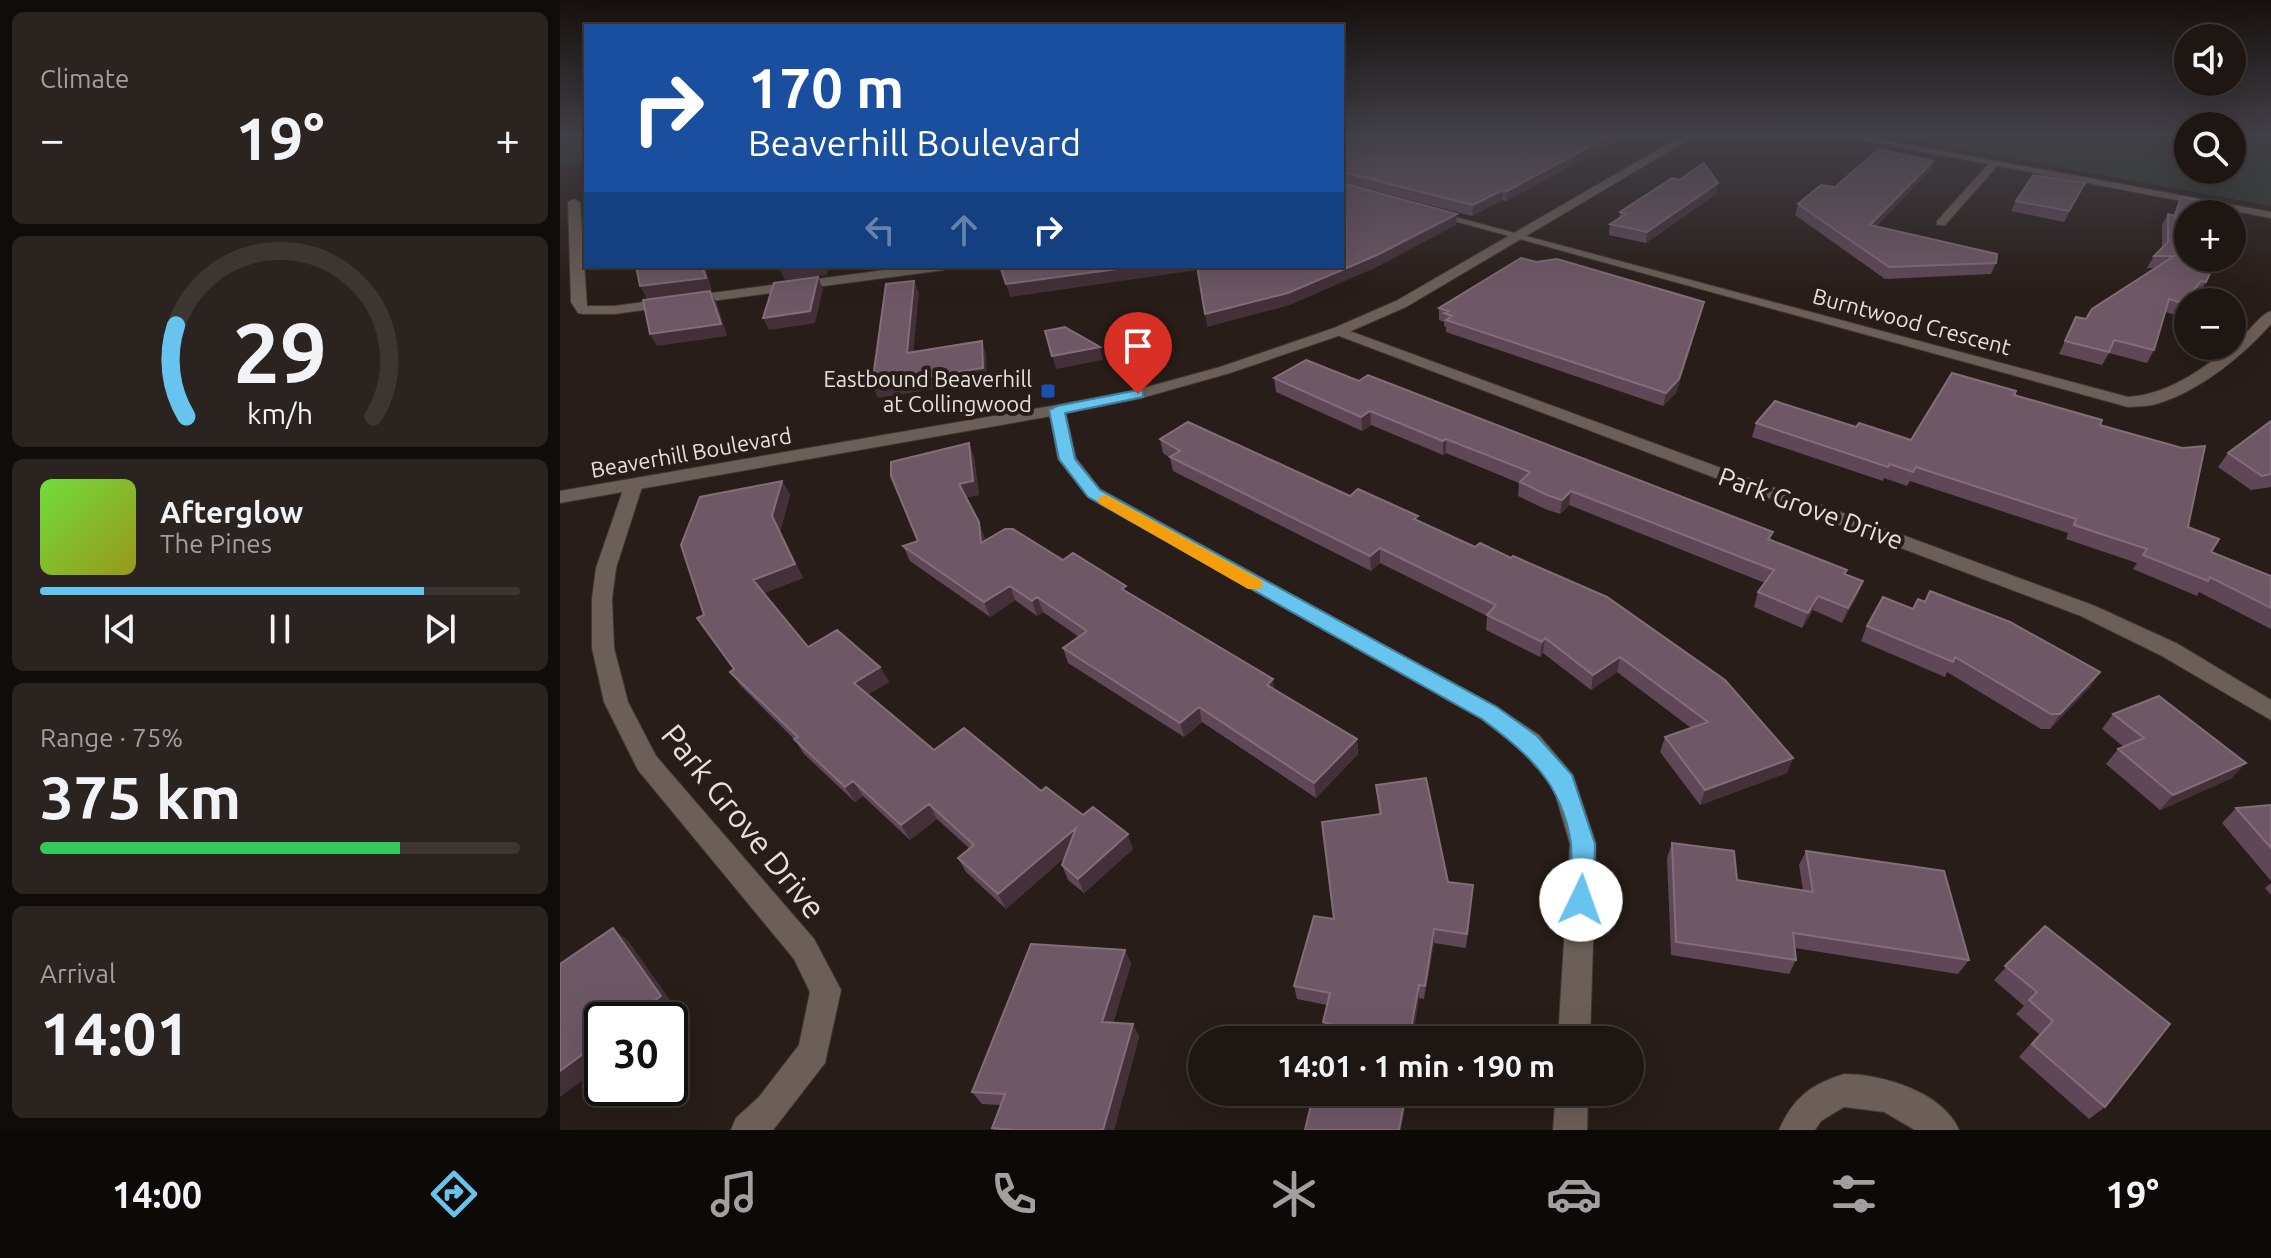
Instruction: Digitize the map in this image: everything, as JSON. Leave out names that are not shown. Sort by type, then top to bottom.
[{"type":"street","name":"Beaverhill Boulevard","points":[[560,497],[1057,410],[1138,394],[1225,370],[1339,331],[1401,304],[1600,186]]},
{"type":"street","points":[[1941,223],[1974,186]]},
{"type":"street","points":[[2112,186],[2271,215]]},
{"type":"street","points":[[573,203],[578,302],[583,310],[614,310],[913,268]]},
{"type":"street","name":"Burntwood Crescent","points":[[1419,208],[2128,402],[2154,400],[2170,394],[2239,347],[2271,315]]},
{"type":"street","name":"Park Grove Drive","points":[[1339,331],[2088,611],[2170,650],[2271,711]]},
{"type":"street","points":[[1057,410],[1067,459],[1094,493],[1489,713],[1530,742],[1564,782],[1583,844],[1575,1026]]},
{"type":"street","name":"Park Grove Drive","points":[[634,484],[606,568],[602,599],[603,648],[616,702],[647,763],[804,949],[826,990],[814,1052],[771,1109],[748,1130]]},
{"type":"street","points":[[1796,1130],[1802,1115],[1822,1098],[1847,1089],[1878,1092],[1910,1105],[1942,1130]]},
{"type":"street","points":[[1572,1106],[1573,1130]]},
{"type":"green space","points":[[2160,186],[2271,186],[2271,206]]},
{"type":"building","points":[[1344,186],[1457,214],[1377,255],[1288,293],[1205,314],[1197,268],[1344,268]]},
{"type":"building","points":[[1397,186],[1517,186],[1473,205]]},
{"type":"building","points":[[1660,186],[1714,186],[1647,232],[1610,224],[1626,214],[1620,212]]},
{"type":"building","points":[[1820,186],[1909,186],[1870,225],[1997,254],[1996,263],[1889,267],[1798,204]]},
{"type":"building","points":[[2026,186],[2083,186],[2069,211],[2016,201]]},
{"type":"building","points":[[2168,214],[2174,216],[2174,256],[2154,256],[2168,242]]},
{"type":"building","points":[[2174,256],[2174,272],[2211,272],[2206,282],[2201,281],[2195,288],[2174,288],[2174,300],[2169,299],[2154,350],[2114,340],[2109,352],[2065,341],[2076,317],[2086,319],[2092,309]]},
{"type":"building","points":[[1521,258],[1536,262],[1557,259],[1704,302],[1679,379],[1666,393],[1446,320],[1452,316],[1439,308]]},
{"type":"building","points":[[636,268],[703,268],[706,278],[640,286]]},
{"type":"building","points":[[1001,268],[1124,268],[1006,284]]},
{"type":"building","points":[[818,277],[810,311],[763,318],[774,283]]},
{"type":"building","points":[[914,281],[907,353],[982,341],[983,368],[872,385],[886,284]]},
{"type":"building","points":[[710,291],[721,324],[650,334],[643,300]]},
{"type":"building","points":[[1065,327],[1100,347],[1052,356],[1045,331]]},
{"type":"building","points":[[1306,360],[1359,381],[1368,375],[1773,532],[1768,539],[1847,570],[1844,574],[1863,581],[1848,608],[1818,596],[1808,613],[1758,592],[1774,570],[1571,491],[1562,500],[1547,495],[1520,482],[1530,472],[1370,411],[1361,417],[1274,378]]},
{"type":"building","points":[[1952,373],[2016,391],[2014,395],[2102,420],[2100,425],[2182,448],[2205,446],[2188,527],[2219,539],[2211,552],[2271,576],[2271,608],[2210,577],[2208,581],[2143,555],[2147,549],[2074,525],[2076,519],[1916,467],[1913,472],[1890,464],[1888,467],[1756,423],[1775,401],[1856,427],[1859,423],[1911,440]]},
{"type":"building","points":[[2271,421],[2271,474],[2262,476],[2228,453]]},
{"type":"building","points":[[1188,422],[1350,496],[1358,489],[1418,516],[1414,519],[1475,547],[1480,543],[1607,597],[1725,680],[1793,758],[1705,790],[1665,737],[1708,722],[1620,657],[1593,675],[1545,638],[1542,642],[1487,615],[1496,605],[1380,548],[1370,556],[1170,457],[1180,451],[1160,439]]},
{"type":"building","points":[[969,443],[973,481],[959,484],[979,522],[981,543],[1005,529],[1013,529],[1063,560],[1073,553],[1126,586],[1122,589],[1273,679],[1267,685],[1357,739],[1314,783],[1199,707],[1180,723],[1063,648],[1087,631],[1037,597],[1032,601],[1010,586],[984,602],[903,546],[918,541],[891,476],[891,462]]},
{"type":"building","points":[[782,481],[772,516],[795,564],[753,580],[808,647],[837,630],[880,667],[854,683],[934,750],[964,728],[1041,791],[1046,787],[1083,815],[1093,807],[1128,834],[1078,879],[1062,865],[1076,828],[998,894],[958,858],[974,845],[929,804],[901,825],[853,781],[845,787],[730,672],[734,669],[697,618],[704,615],[681,545],[700,497]]},
{"type":"building","points":[[1930,591],[2010,622],[2100,672],[2060,714],[2051,714],[1955,657],[1953,662],[1867,626],[1883,597],[1913,609],[1918,599],[1925,602]]},
{"type":"building","points":[[2159,696],[2246,763],[2173,795],[2118,749],[2144,738],[2113,714]]},
{"type":"building","points":[[1426,778],[1448,882],[1473,885],[1467,934],[1434,929],[1425,986],[1419,985],[1412,1026],[1330,1026],[1323,1022],[1330,993],[1294,986],[1314,916],[1334,919],[1322,822],[1381,814],[1376,785]]},
{"type":"building","points":[[2271,805],[2271,848],[2236,808]]},
{"type":"building","points":[[1672,843],[1734,851],[1737,880],[1813,892],[1806,851],[1944,871],[1969,960],[1793,933],[1796,960],[1676,942]]},
{"type":"building","points":[[2045,926],[2170,1024],[2105,1107],[2032,1044],[2053,1021],[2029,1000],[2037,992],[2005,966]]},
{"type":"building","points":[[613,928],[661,996],[653,1002],[584,1002],[584,1053],[560,1071],[560,964]]},
{"type":"building","points":[[1031,944],[1125,950],[1102,1022],[1133,1024],[1103,1130],[992,1128],[1005,1094],[972,1092]]},
{"type":"building","points":[[1311,1106],[1403,1106],[1399,1130],[1305,1130]]},
{"type":"slow traffic","points":[[1106,500],[1254,584]]},
{"type":"place","name":"Eastbound Beaverhill at Collingwood","points":[[1048,391]]},
{"type":"route","points":[[1138,394],[1057,410],[1067,459],[1094,493],[1489,713],[1530,742],[1564,782],[1583,844],[1581,900]]}]
